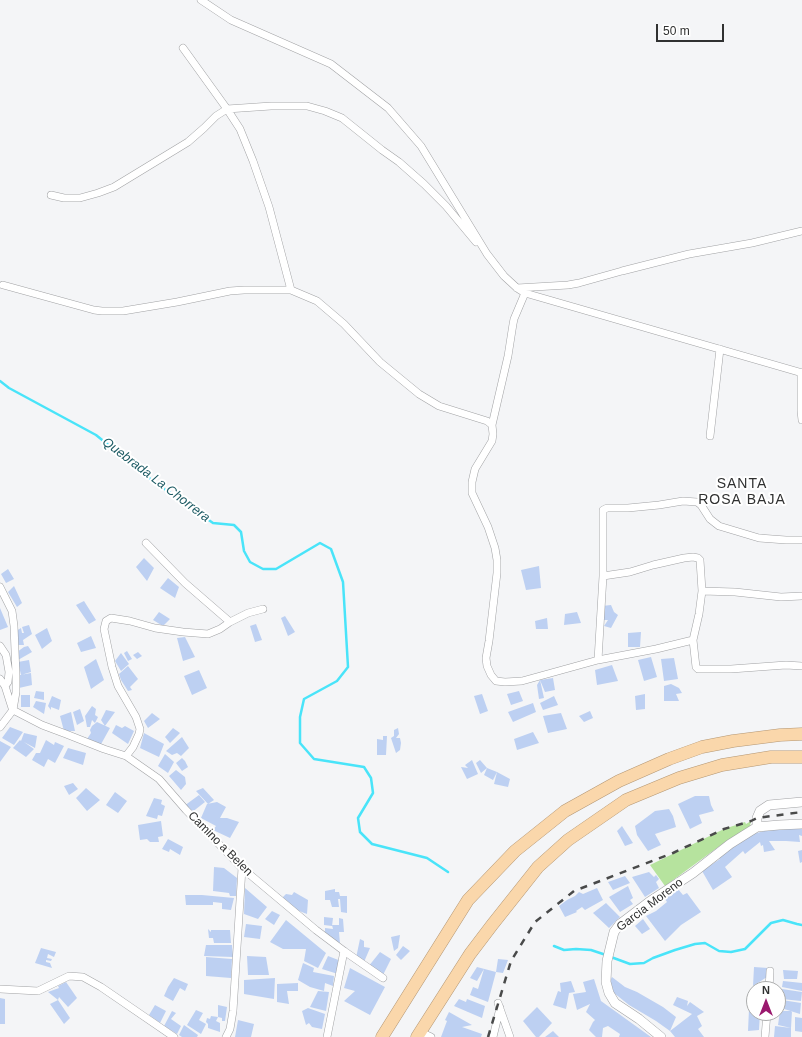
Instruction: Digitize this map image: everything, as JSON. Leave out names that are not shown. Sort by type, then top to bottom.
[{"type":"highway","points":[[382,1037],[468,900],[515,851],[565,811],[619,781],[669,759],[702,747],[733,741],[780,735],[802,734]]},
{"type":"highway","points":[[423,1036],[470,954],[538,867],[568,840],[626,800],[679,778],[722,765],[771,757],[802,756]]},
{"type":"street","points":[[201,0],[231,20],[331,64],[388,108],[421,146],[486,254]]},
{"type":"street","points":[[183,48],[240,129],[269,207],[291,290]]},
{"type":"street","points":[[51,195],[64,198],[80,198],[98,193],[114,186],[188,142],[216,116],[227,109],[271,106],[307,106],[324,111],[342,118],[382,150],[400,162],[424,184],[446,206],[504,276],[517,288],[525,293],[802,372],[802,420]]},
{"type":"street","points":[[517,288],[574,284],[689,254],[752,243],[802,231]]},
{"type":"street","points":[[3,285],[102,311],[123,311],[230,291],[291,290],[317,301],[344,324],[380,362],[419,394],[439,406],[487,421],[492,425]]},
{"type":"street","points":[[525,293],[514,319],[508,356],[492,425],[492,441],[475,469],[472,482],[472,492],[488,527],[495,548],[497,560],[497,573],[486,658],[487,666],[491,675],[496,681],[522,681],[598,660],[693,640]]},
{"type":"street","points":[[710,436],[720,349]]},
{"type":"street","points":[[598,660],[603,576],[603,510],[607,508],[628,508],[683,501],[697,502],[701,505],[710,519],[719,526],[759,538],[802,540]]},
{"type":"street","points":[[146,543],[185,583],[230,622]]},
{"type":"street","points":[[603,576],[630,572],[653,565],[693,557],[698,558],[700,560],[702,591],[699,614],[693,640],[696,667],[698,669],[731,669],[758,666],[802,666]]},
{"type":"street","points":[[0,587],[12,611],[16,675],[16,692],[13,710],[0,727]]},
{"type":"street","points":[[702,591],[735,592],[781,597],[802,596]]},
{"type":"street","points":[[126,756],[133,747],[140,729],[136,717],[118,686],[112,667],[104,629],[106,621],[111,618],[130,621],[155,628],[208,634],[248,613],[263,609]]},
{"type":"street","points":[[0,646],[6,655],[9,672],[8,682],[5,686]]},
{"type":"street","points":[[0,680],[5,686],[13,710]]},
{"type":"street","name":"Camino a Belen","points":[[13,710],[66,734],[126,756],[160,779],[186,810],[242,868],[316,930],[383,978]]},
{"type":"street","points":[[757,827],[757,818],[760,811],[769,804],[802,802]]},
{"type":"street","name":"Garcia Moreno","points":[[661,1037],[639,1019],[615,1003],[609,993],[606,982],[607,961],[614,932],[620,924],[649,902],[693,873],[730,844],[757,827],[802,824]]},
{"type":"street","points":[[226,1037],[230,1029],[233,1011],[242,868]]},
{"type":"street","points":[[327,1037],[344,951]]},
{"type":"street","points":[[769,981],[770,971]]},
{"type":"street","points":[[0,989],[38,991],[69,976],[83,977],[174,1037]]},
{"type":"street","points":[[493,1037],[499,1005],[510,1037]]},
{"type":"street","points":[[765,1037],[766,1021]]},
{"type":"green space","points":[[751,821],[750,826],[721,845],[665,886],[650,865],[724,829],[745,822],[746,824]]},
{"type":"building","points":[[144,558],[154,568],[147,581],[136,567]]},
{"type":"building","points":[[539,566],[541,588],[526,590],[521,570]]},
{"type":"building","points":[[8,569],[14,579],[6,583],[1,574]]},
{"type":"building","points":[[168,578],[179,587],[175,598],[160,588]]},
{"type":"building","points":[[14,586],[22,603],[17,607],[8,592]]},
{"type":"building","points":[[84,601],[96,620],[89,624],[76,605]]},
{"type":"building","points":[[611,605],[614,612],[618,615],[611,628],[604,626],[608,620],[600,620],[602,606]]},
{"type":"building","points":[[0,608],[8,627],[0,630]]},
{"type":"building","points":[[159,612],[170,619],[163,626],[153,620]]},
{"type":"building","points":[[577,612],[581,623],[564,625],[565,614]]},
{"type":"building","points":[[285,616],[295,632],[288,636],[281,618]]},
{"type":"building","points":[[547,618],[548,629],[536,629],[535,621]]},
{"type":"building","points":[[256,624],[262,640],[255,642],[250,626]]},
{"type":"building","points":[[29,625],[32,634],[23,640],[24,645],[18,645],[16,631],[21,628],[22,633],[24,633],[22,627]]},
{"type":"building","points":[[47,628],[52,641],[42,649],[35,635]]},
{"type":"building","points":[[641,632],[640,647],[628,647],[628,633]]},
{"type":"building","points":[[91,636],[96,648],[81,652],[77,643]]},
{"type":"building","points":[[185,637],[195,657],[183,661],[177,638]]},
{"type":"building","points":[[28,646],[32,652],[18,660],[17,652]]},
{"type":"building","points":[[127,651],[132,659],[128,661],[124,653]]},
{"type":"building","points":[[138,652],[142,656],[137,659],[133,655]]},
{"type":"building","points":[[121,653],[129,664],[121,671],[115,661]]},
{"type":"building","points":[[651,657],[657,677],[644,681],[638,660]]},
{"type":"building","points":[[674,658],[678,679],[664,681],[661,659]]},
{"type":"building","points":[[96,659],[104,680],[91,689],[84,667]]},
{"type":"building","points":[[29,660],[31,672],[21,675],[18,662]]},
{"type":"building","points":[[612,665],[618,681],[597,685],[595,670]]},
{"type":"building","points":[[128,666],[138,679],[130,687],[132,690],[128,691],[119,674]]},
{"type":"building","points":[[199,670],[207,688],[192,695],[184,676]]},
{"type":"building","points":[[31,673],[32,685],[19,688],[20,675]]},
{"type":"building","points":[[553,678],[555,690],[545,692],[540,680]]},
{"type":"building","points":[[540,680],[544,698],[539,699],[537,685]]},
{"type":"building","points":[[671,684],[679,688],[682,693],[676,694],[679,701],[664,701],[664,686]]},
{"type":"building","points":[[36,691],[44,692],[44,700],[34,698]]},
{"type":"building","points":[[519,691],[523,701],[511,705],[507,694]]},
{"type":"building","points":[[482,694],[488,711],[480,714],[474,696]]},
{"type":"building","points":[[645,694],[645,709],[636,710],[635,696]]},
{"type":"building","points":[[21,695],[30,695],[30,707],[21,707]]},
{"type":"building","points":[[52,696],[61,700],[59,710],[51,707],[51,710],[48,706]]},
{"type":"building","points":[[554,696],[558,705],[543,710],[540,703]]},
{"type":"building","points":[[36,701],[46,703],[44,714],[33,707]]},
{"type":"building","points":[[533,703],[536,712],[513,722],[508,712]]},
{"type":"building","points":[[92,706],[96,709],[95,715],[98,717],[95,723],[92,720],[90,727],[87,727],[85,716]]},
{"type":"building","points":[[80,709],[84,721],[77,725],[73,712]]},
{"type":"building","points":[[106,710],[115,712],[105,726],[101,720]]},
{"type":"building","points":[[590,711],[593,718],[584,722],[579,716]]},
{"type":"building","points":[[71,712],[75,731],[64,731],[60,716]]},
{"type":"building","points":[[152,713],[160,719],[148,728],[144,721]]},
{"type":"building","points":[[561,713],[567,729],[548,733],[543,716]]},
{"type":"building","points":[[97,722],[110,728],[100,746],[87,739],[91,733],[90,730],[92,726]]},
{"type":"building","points":[[116,725],[122,728],[125,726],[134,731],[128,744],[112,733]]},
{"type":"building","points":[[10,727],[23,732],[14,745],[2,738]]},
{"type":"building","points":[[173,728],[180,733],[170,743],[165,737]]},
{"type":"building","points":[[398,728],[399,734],[396,738],[400,738],[401,743],[400,750],[396,753],[391,738],[394,736],[394,730]]},
{"type":"building","points":[[533,732],[539,743],[517,750],[514,739]]},
{"type":"building","points":[[24,733],[37,736],[35,748],[24,742],[34,749],[26,757],[13,748],[20,740],[21,741]]},
{"type":"building","points":[[144,733],[164,744],[159,757],[140,748]]},
{"type":"building","points":[[383,736],[387,736],[386,755],[377,755],[377,739],[383,740]]},
{"type":"building","points":[[182,737],[189,748],[181,756],[177,753],[172,755],[166,751]]},
{"type":"building","points":[[46,740],[54,745],[55,742],[64,746],[55,763],[48,759],[44,767],[32,760],[36,753],[40,753]]},
{"type":"building","points":[[0,741],[11,747],[0,762]]},
{"type":"building","points":[[68,748],[86,753],[83,765],[63,758]]},
{"type":"building","points":[[165,754],[174,762],[168,773],[158,766]]},
{"type":"building","points":[[182,758],[188,767],[182,771],[176,763]]},
{"type":"building","points":[[472,760],[478,774],[467,779],[461,767],[468,768],[465,765]]},
{"type":"building","points":[[480,760],[487,768],[481,773],[476,763]]},
{"type":"building","points":[[487,768],[497,772],[493,780],[484,775]]},
{"type":"building","points":[[176,770],[185,777],[186,784],[181,790],[169,776]]},
{"type":"building","points":[[497,772],[510,779],[508,787],[494,784]]},
{"type":"building","points":[[73,783],[78,789],[69,795],[64,786]]},
{"type":"building","points":[[86,788],[100,800],[87,811],[76,798]]},
{"type":"building","points":[[203,788],[214,800],[208,804],[196,791]]},
{"type":"building","points":[[115,792],[127,801],[118,813],[106,805]]},
{"type":"building","points":[[199,795],[205,802],[191,813],[184,806]]},
{"type":"building","points":[[695,796],[709,796],[714,811],[699,815],[702,823],[690,829],[678,804]]},
{"type":"building","points":[[154,798],[162,800],[161,804],[165,806],[162,816],[158,815],[157,819],[146,816]]},
{"type":"building","points":[[217,802],[226,807],[220,818],[227,818],[239,822],[230,838],[213,830],[216,826],[201,818],[207,804]]},
{"type":"building","points":[[669,809],[676,827],[655,834],[661,845],[648,851],[637,835],[635,826],[655,811]]},
{"type":"building","points":[[161,821],[163,836],[158,837],[159,842],[150,842],[147,839],[140,840],[138,825]]},
{"type":"building","points":[[622,826],[633,843],[625,846],[617,831]]},
{"type":"building","points":[[802,828],[802,836],[799,835],[800,842],[769,841],[775,850],[764,852],[763,845],[761,846],[760,842],[745,854],[743,851],[725,867],[732,877],[713,890],[702,871],[720,859],[718,857],[753,834],[768,830]]},
{"type":"building","points":[[168,839],[183,847],[180,855],[170,849],[169,852],[162,849]]},
{"type":"building","points":[[802,850],[802,862],[800,863],[798,851]]},
{"type":"building","points":[[214,867],[224,868],[237,878],[236,896],[230,896],[229,893],[213,891]]},
{"type":"building","points":[[649,872],[654,877],[656,875],[659,879],[656,882],[659,888],[645,897],[632,877]]},
{"type":"building","points":[[625,876],[630,883],[613,890],[608,882]]},
{"type":"building","points":[[628,886],[633,898],[630,900],[633,904],[620,912],[609,897]]},
{"type":"building","points":[[245,888],[267,907],[258,919],[244,914]]},
{"type":"building","points":[[597,888],[603,900],[585,910],[582,907],[576,911],[577,912],[565,917],[559,906],[579,892],[583,894]]},
{"type":"building","points":[[335,889],[335,892],[339,892],[340,896],[347,896],[347,913],[341,912],[340,899],[338,899],[339,907],[332,907],[330,900],[325,900],[325,891]]},
{"type":"building","points":[[678,889],[683,895],[687,893],[701,912],[681,925],[665,941],[646,916],[656,911],[667,902],[663,896]]},
{"type":"building","points":[[294,892],[308,900],[307,914],[294,909],[282,898],[286,894],[292,895]]},
{"type":"building","points":[[185,895],[234,898],[231,910],[222,909],[222,903],[213,902],[213,905],[186,905]]},
{"type":"building","points":[[606,903],[620,917],[609,928],[593,913]]},
{"type":"building","points":[[272,911],[280,915],[274,925],[265,919]]},
{"type":"building","points":[[324,917],[333,918],[332,926],[324,925]]},
{"type":"building","points":[[339,918],[343,919],[344,932],[339,932],[340,944],[325,936],[325,928],[333,929],[332,925],[339,925]]},
{"type":"building","points":[[643,919],[650,929],[642,934],[635,926]]},
{"type":"building","points":[[286,920],[326,953],[318,968],[304,961],[306,949],[283,949],[270,942]]},
{"type":"building","points":[[246,924],[262,926],[260,939],[244,937]]},
{"type":"building","points":[[208,929],[211,932],[211,930],[230,930],[231,943],[214,943],[213,938],[209,938]]},
{"type":"building","points":[[400,935],[398,948],[394,951],[391,937]]},
{"type":"building","points":[[360,939],[364,941],[364,947],[370,948],[364,962],[356,958]]},
{"type":"building","points":[[206,945],[232,945],[233,957],[204,956]]},
{"type":"building","points":[[403,946],[410,951],[401,960],[396,955]]},
{"type":"building","points":[[41,948],[56,952],[54,957],[48,954],[47,958],[52,959],[51,961],[46,960],[46,962],[50,963],[52,968],[35,963]]},
{"type":"building","points":[[380,952],[391,959],[383,975],[368,967]]},
{"type":"building","points":[[247,956],[266,957],[269,975],[248,975]]},
{"type":"building","points":[[328,956],[341,961],[338,974],[322,969]]},
{"type":"building","points":[[206,957],[232,959],[231,978],[206,976]]},
{"type":"building","points":[[498,959],[508,960],[503,973],[496,972]]},
{"type":"building","points":[[303,963],[314,968],[313,972],[334,976],[333,986],[325,983],[324,991],[310,987],[298,980]]},
{"type":"building","points":[[477,967],[496,972],[488,1002],[470,995],[473,987],[478,989],[484,969],[477,981],[470,978]]},
{"type":"building","points":[[754,967],[768,968],[767,977],[761,981],[753,981]]},
{"type":"building","points":[[350,968],[385,987],[370,1015],[344,1001],[355,991],[344,988]]},
{"type":"building","points":[[783,970],[798,971],[797,979],[784,979]]},
{"type":"building","points":[[612,977],[625,987],[663,1007],[676,1017],[670,1031],[629,1005],[614,993],[610,981]]},
{"type":"building","points":[[174,978],[188,984],[185,991],[180,988],[173,1001],[164,996]]},
{"type":"building","points":[[275,978],[274,999],[244,994],[244,980]]},
{"type":"building","points":[[594,979],[601,1001],[651,1037],[619,1037],[620,1034],[608,1026],[603,1028],[602,1037],[596,1037],[589,1030],[595,1020],[586,1012],[590,1004],[577,1010],[573,994],[586,992],[583,982]]},
{"type":"building","points":[[571,981],[575,992],[569,993],[566,1009],[553,1005],[558,991],[561,992],[560,983]]},
{"type":"building","points":[[786,981],[802,983],[802,991],[786,988]]},
{"type":"building","points":[[66,982],[77,998],[68,1007],[59,997],[58,1000],[48,992],[59,988],[58,986]]},
{"type":"building","points":[[298,983],[298,991],[287,991],[289,1004],[277,1002],[277,984]]},
{"type":"building","points":[[786,990],[802,992],[801,1001],[786,999]]},
{"type":"building","points":[[318,991],[329,992],[326,1011],[310,1007]]},
{"type":"building","points":[[677,997],[688,1001],[687,1006],[690,1002],[704,1012],[697,1016],[702,1026],[698,1029],[704,1037],[675,1037],[670,1031],[692,1014],[673,1005]]},
{"type":"building","points":[[0,998],[5,999],[5,1024],[0,1024]]},
{"type":"building","points":[[459,999],[466,1002],[467,999],[485,1006],[482,1018],[454,1006]]},
{"type":"building","points":[[58,1000],[70,1018],[64,1024],[50,1004]]},
{"type":"building","points":[[786,1001],[801,1003],[800,1014],[786,1010]]},
{"type":"building","points":[[155,1005],[166,1011],[160,1023],[149,1015]]},
{"type":"building","points":[[218,1005],[227,1007],[225,1021],[222,1021],[222,1018],[218,1017]]},
{"type":"building","points":[[537,1007],[552,1023],[539,1037],[536,1037],[523,1021]]},
{"type":"building","points":[[308,1008],[325,1014],[322,1029],[312,1027],[309,1023],[306,1025],[302,1011]]},
{"type":"building","points":[[196,1010],[203,1013],[199,1020],[206,1024],[201,1034],[187,1025]]},
{"type":"building","points":[[172,1011],[176,1013],[171,1019],[181,1026],[177,1034],[164,1026]]},
{"type":"building","points":[[786,1011],[792,1011],[791,1028],[778,1025],[779,1021],[786,1021]]},
{"type":"building","points":[[449,1012],[472,1025],[462,1027],[482,1034],[481,1037],[441,1037],[447,1021],[445,1020]]},
{"type":"building","points":[[211,1016],[218,1017],[216,1021],[220,1023],[220,1032],[208,1028],[208,1024],[206,1022],[207,1018],[210,1019]]},
{"type":"building","points":[[795,1017],[802,1018],[802,1032],[795,1031]]},
{"type":"building","points":[[238,1020],[254,1024],[251,1037],[235,1037]]},
{"type":"building","points":[[748,1021],[760,1021],[759,1030],[748,1031]]},
{"type":"building","points":[[184,1025],[198,1035],[197,1037],[182,1037],[179,1035]]},
{"type":"building","points":[[775,1026],[791,1028],[791,1037],[774,1037]]},
{"type":"building","points":[[553,1031],[559,1037],[545,1037]]},
{"type":"waterway","name":"Quebrada La Chorrera","points":[[0,381],[9,388],[96,435],[149,478],[213,523],[234,525],[241,532],[244,551],[250,562],[263,569],[276,569],[320,543],[331,549],[343,582],[348,667],[337,681],[304,699],[300,717],[300,743],[314,759],[364,767],[371,778],[373,793],[358,818],[360,832],[372,844],[427,858],[448,872]]},
{"type":"waterway","name":"Quebrada La Chorrera","points":[[611,957],[630,964],[644,963],[675,950],[695,944],[705,943],[719,951],[731,952],[745,949],[771,923],[783,920],[802,925]]},
{"type":"waterway","name":"Quebrada La Chorrera","points":[[554,946],[564,950],[591,950],[606,955]]},
{"type":"railway","points":[[488,1037],[511,961],[535,922],[574,891],[673,853],[724,829],[757,818],[802,812]]},
{"type":"district","name":"SANTA ROSA BAJA","points":[[742,492]]}]
